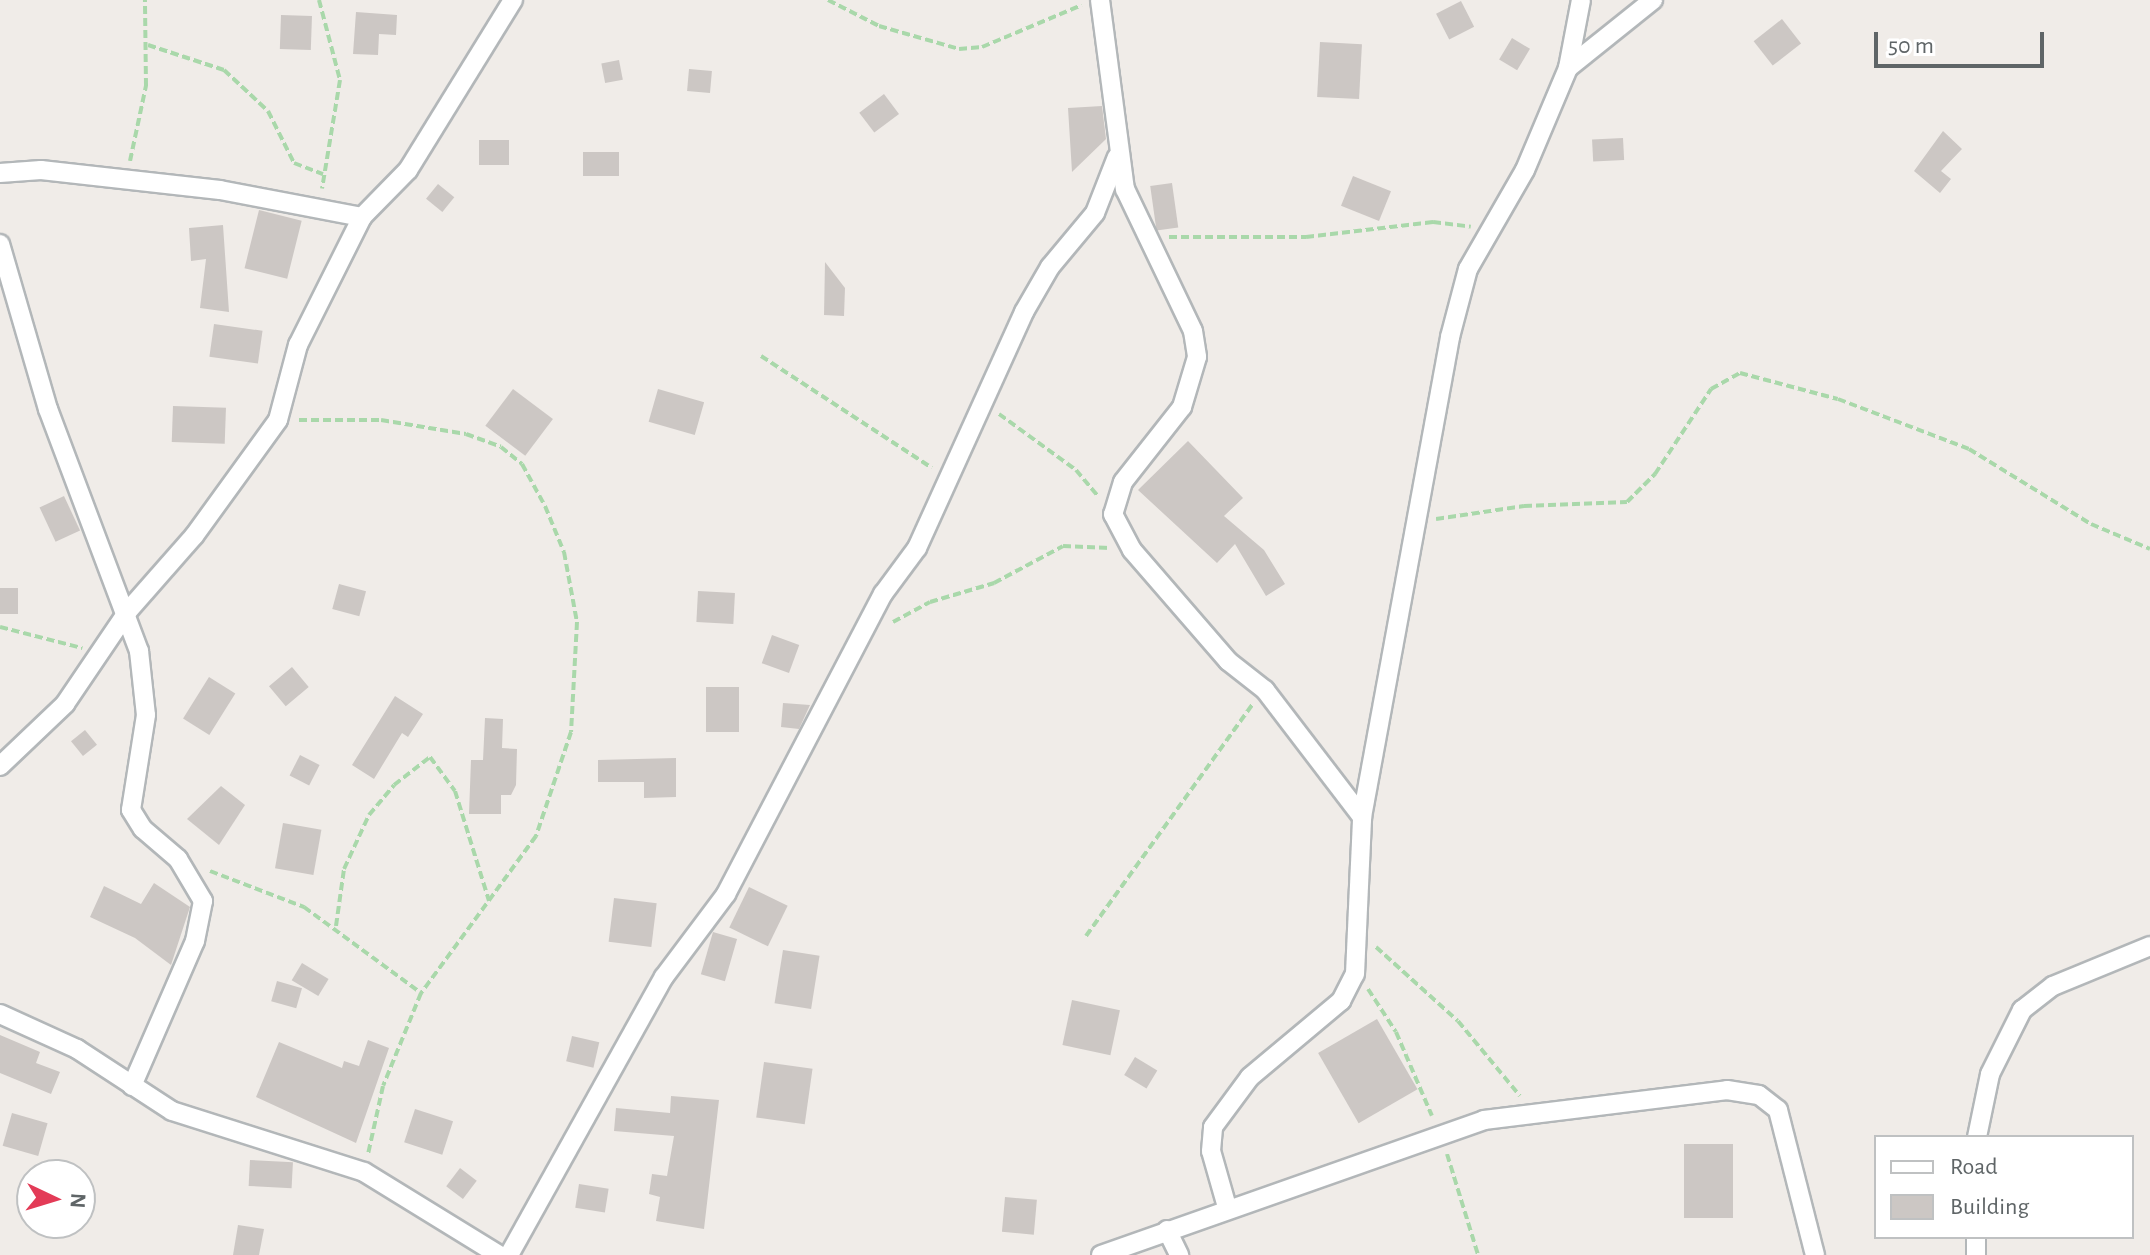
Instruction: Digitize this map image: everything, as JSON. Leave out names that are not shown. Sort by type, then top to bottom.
[{"type":"street","points":[[0,766],[65,704],[128,611],[194,536],[278,420],[298,345],[362,217],[408,170],[513,0]]},
{"type":"street","points":[[1098,0],[1117,157],[1148,236],[1193,331],[1197,357],[1182,407],[1123,482],[1113,514],[1132,550],[1228,661],[1265,690],[1362,817]]},
{"type":"street","points":[[1227,1207],[1211,1151],[1213,1127],[1250,1077],[1341,1001],[1355,974],[1362,817],[1420,521],[1450,337],[1468,269],[1525,170],[1568,68],[1581,0]]},
{"type":"street","points":[[1568,68],[1653,0]]},
{"type":"street","points":[[509,1255],[664,977],[726,894],[862,637],[951,480],[1038,286],[1095,213],[1117,157]]},
{"type":"street","points":[[0,173],[41,170],[126,179],[320,207],[362,217]]},
{"type":"street","points":[[0,244],[48,409],[128,611],[146,715],[131,810],[143,829],[178,859],[203,901],[202,916],[132,1086]]},
{"type":"street","points":[[1977,1135],[1990,1074],[2022,1010],[2053,986],[2150,946]]},
{"type":"street","points":[[0,1014],[77,1049],[172,1111],[364,1172],[499,1255]]},
{"type":"street","points":[[1101,1255],[1227,1207],[1291,1190],[1438,1132],[1532,1112],[1727,1090],[1759,1095],[1778,1110],[1788,1131],[1815,1255]]},
{"type":"street","points":[[1167,1230],[1179,1255]]},
{"type":"path","points":[[126,179],[146,86],[148,45],[145,0]]},
{"type":"path","points":[[319,0],[340,80],[320,207]]},
{"type":"path","points":[[828,0],[879,26],[959,49],[982,47],[1098,0]]},
{"type":"path","points":[[148,45],[224,70],[268,111],[294,163],[323,174]]},
{"type":"path","points":[[1148,236],[1306,237],[1433,222],[1489,231]]},
{"type":"path","points":[[761,356],[951,480]]},
{"type":"path","points":[[1420,521],[1524,506],[1627,502],[1663,464],[1711,389],[1740,373],[1838,399],[1969,449],[2091,524],[2150,549]]},
{"type":"path","points":[[987,395],[996,411],[1076,470],[1113,514]]},
{"type":"path","points":[[278,420],[381,420],[485,439],[522,464],[545,506],[564,552],[577,622],[571,732],[536,836],[421,993],[383,1086],[364,1172]]},
{"type":"path","points":[[862,637],[1063,546],[1132,550]]},
{"type":"path","points":[[0,627],[81,647],[93,663]]},
{"type":"path","points":[[1086,936],[1265,690]]},
{"type":"path","points":[[336,926],[344,869],[369,815],[394,785],[430,757],[455,791],[489,901]]},
{"type":"path","points":[[178,859],[268,891],[336,926],[421,993]]},
{"type":"path","points":[[1356,924],[1458,1021],[1532,1112]]},
{"type":"path","points":[[1355,974],[1396,1032],[1438,1132],[1478,1255]]},
{"type":"building","points":[[1461,1],[1474,27],[1449,40],[1436,14]]},
{"type":"building","points":[[356,12],[397,15],[396,35],[379,34],[378,55],[353,54]]},
{"type":"building","points":[[281,15],[312,16],[311,50],[280,49]]},
{"type":"building","points":[[1782,19],[1801,43],[1773,66],[1754,41]]},
{"type":"building","points":[[1512,38],[1530,49],[1517,70],[1499,59]]},
{"type":"building","points":[[1320,42],[1362,44],[1359,99],[1317,97]]},
{"type":"building","points":[[619,60],[623,80],[605,83],[601,63]]},
{"type":"building","points":[[689,69],[712,71],[710,93],[687,91]]},
{"type":"building","points":[[884,94],[899,114],[874,133],[859,113]]},
{"type":"building","points":[[1102,106],[1106,139],[1072,172],[1068,108]]},
{"type":"building","points":[[1943,131],[1962,149],[1941,171],[1951,179],[1940,193],[1914,171]]},
{"type":"building","points":[[1623,138],[1624,160],[1593,162],[1592,140]]},
{"type":"building","points":[[479,140],[509,140],[509,165],[479,165]]},
{"type":"building","points":[[583,152],[619,152],[619,176],[583,176]]},
{"type":"building","points":[[1353,176],[1391,191],[1379,221],[1341,206]]},
{"type":"building","points":[[1172,183],[1178,228],[1156,231],[1150,186]]},
{"type":"building","points":[[438,184],[454,197],[442,212],[426,199]]},
{"type":"building","points":[[259,210],[302,221],[287,279],[244,268]]},
{"type":"building","points":[[223,225],[229,312],[200,308],[206,259],[191,261],[189,228]]},
{"type":"building","points":[[825,262],[845,288],[844,316],[824,315]]},
{"type":"building","points":[[214,324],[263,331],[258,363],[209,357]]},
{"type":"building","points":[[513,389],[553,419],[525,456],[485,426]]},
{"type":"building","points":[[658,389],[704,402],[695,435],[649,422]]},
{"type":"building","points":[[173,406],[226,408],[225,444],[172,442]]},
{"type":"building","points":[[1188,441],[1243,498],[1224,516],[1264,550],[1285,584],[1266,596],[1235,544],[1217,563],[1138,490]]},
{"type":"building","points":[[64,496],[80,530],[56,542],[40,507]]},
{"type":"building","points":[[339,584],[366,591],[359,616],[332,609]]},
{"type":"building","points":[[0,588],[18,588],[18,614],[0,614]]},
{"type":"building","points":[[698,591],[735,593],[733,624],[696,622]]},
{"type":"building","points":[[772,635],[799,645],[789,673],[762,663]]},
{"type":"building","points":[[292,667],[309,687],[286,706],[269,686]]},
{"type":"building","points":[[209,677],[235,693],[209,735],[183,719]]},
{"type":"building","points":[[706,687],[739,687],[739,732],[706,732]]},
{"type":"building","points":[[395,696],[423,714],[408,737],[402,733],[374,779],[352,765]]},
{"type":"building","points":[[783,703],[810,705],[799,729],[781,727]]},
{"type":"building","points":[[485,718],[503,719],[502,748],[517,749],[516,785],[511,795],[501,795],[501,814],[469,814],[471,760],[483,760]]},
{"type":"building","points":[[85,730],[97,745],[83,756],[71,741]]},
{"type":"building","points":[[300,755],[320,765],[309,785],[290,775]]},
{"type":"building","points":[[676,758],[676,797],[644,798],[644,782],[598,782],[598,760]]},
{"type":"building","points":[[221,786],[245,805],[219,845],[187,819]]},
{"type":"building","points":[[283,823],[321,830],[313,875],[275,868]]},
{"type":"building","points":[[154,883],[190,907],[171,965],[135,938],[90,917],[104,886],[141,904]]},
{"type":"building","points":[[749,887],[788,906],[768,946],[729,927]]},
{"type":"building","points":[[614,898],[657,903],[651,947],[609,942]]},
{"type":"building","points":[[713,932],[737,939],[725,981],[701,974]]},
{"type":"building","points":[[783,950],[820,956],[811,1009],[775,1003]]},
{"type":"building","points":[[302,963],[329,979],[318,996],[292,980]]},
{"type":"building","points":[[277,981],[302,988],[296,1008],[271,1001]]},
{"type":"building","points":[[1072,1000],[1120,1010],[1110,1055],[1062,1045]]},
{"type":"building","points":[[1377,1019],[1418,1089],[1359,1123],[1318,1053]]},
{"type":"building","points":[[0,1035],[40,1052],[36,1063],[60,1072],[51,1094],[0,1073]]},
{"type":"building","points":[[572,1036],[599,1042],[593,1068],[566,1061]]},
{"type":"building","points":[[368,1040],[389,1048],[356,1143],[256,1097],[279,1042],[342,1068],[344,1061],[359,1066]]},
{"type":"building","points":[[1135,1057],[1157,1070],[1146,1088],[1124,1075]]},
{"type":"building","points":[[764,1062],[813,1069],[805,1124],[756,1117]]},
{"type":"building","points":[[671,1096],[719,1100],[704,1229],[656,1221],[660,1197],[649,1194],[652,1174],[667,1176],[674,1136],[614,1131],[616,1108],[670,1113]]},
{"type":"building","points":[[415,1109],[453,1121],[442,1155],[404,1142]]},
{"type":"building","points":[[12,1113],[48,1123],[38,1156],[3,1146]]},
{"type":"building","points":[[1684,1144],[1733,1144],[1733,1218],[1684,1218]]},
{"type":"building","points":[[250,1160],[293,1162],[292,1188],[249,1186]]},
{"type":"building","points":[[460,1168],[477,1181],[463,1199],[446,1186]]},
{"type":"building","points":[[579,1184],[609,1189],[605,1212],[575,1208]]},
{"type":"building","points":[[1005,1197],[1037,1200],[1034,1235],[1002,1232]]},
{"type":"building","points":[[238,1225],[264,1229],[259,1255],[233,1255]]}]
